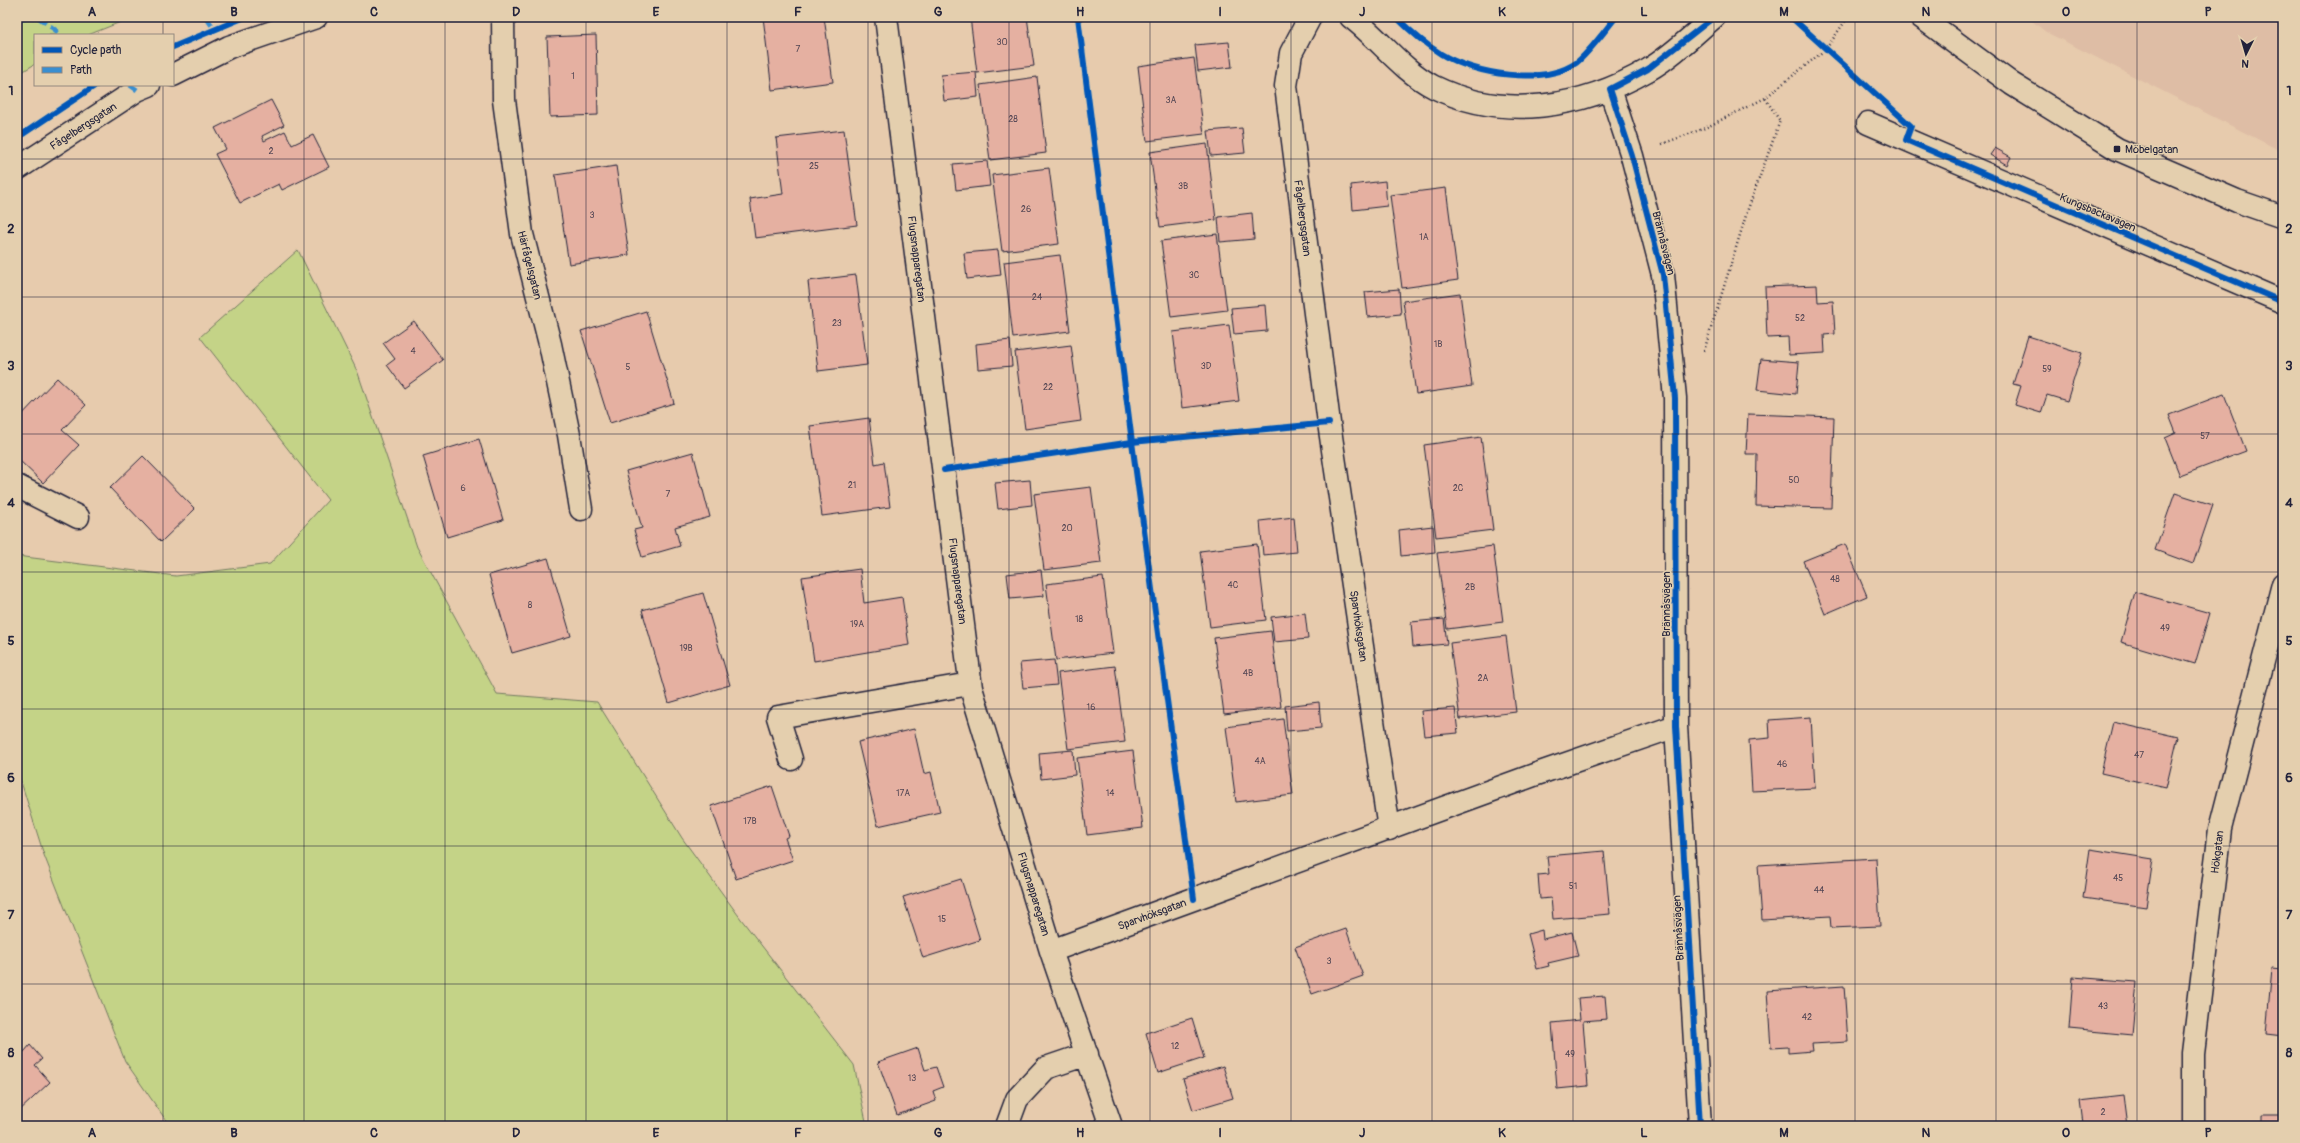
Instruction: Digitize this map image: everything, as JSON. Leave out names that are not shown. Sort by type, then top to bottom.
[{"type":"street","points":[[174,74],[229,47],[316,17]]},
{"type":"street","name":"Härfågelsgatan","points":[[503,17],[504,100],[522,234],[550,344],[569,435],[581,509]]},
{"type":"street","name":"Flugsnapparegatan","points":[[886,17],[970,684],[1051,951],[1111,1126]]},
{"type":"street","name":"Fågelbergsgatan","points":[[1310,17],[1291,53],[1286,86],[1329,423]]},
{"type":"street","points":[[1351,17],[1392,58],[1434,87],[1486,104],[1518,108],[1542,106],[1576,100],[1610,89],[1648,69],[1714,17]]},
{"type":"street","points":[[1921,17],[2012,84],[2117,149],[2238,201],[2283,217]]},
{"type":"street","name":"Fågelbergsgatan","points":[[17,169],[137,90],[147,86]]},
{"type":"street","name":"Brännåsvägen","points":[[1610,89],[1632,156],[1663,275],[1675,398],[1676,726],[1700,1126]]},
{"type":"street","name":"Kungsbackavägen","points":[[1868,123],[2283,302]]},
{"type":"street","name":"Sparvhöksgatan","points":[[1329,423],[1388,829]]},
{"type":"street","points":[[17,486],[78,517]]},
{"type":"street","name":"Hökgatan","points":[[2193,1126],[2193,1053],[2220,829],[2283,584]]},
{"type":"street","points":[[791,759],[778,717],[970,684]]},
{"type":"street","name":"Sparvhöksgatan","points":[[1051,951],[1534,775],[1676,726]]},
{"type":"street","points":[[1007,1126],[1017,1099],[1046,1068],[1087,1054]]},
{"type":"path","points":[[1632,156],[1705,128],[1765,98],[1826,49],[1848,17]]},
{"type":"path","points":[[1702,359],[1748,209],[1780,121],[1765,98]]},
{"type":"shaded area","points":[[2027,17],[2283,17],[2283,152],[2046,32]]},
{"type":"green space","points":[[17,17],[133,17],[90,34],[34,34],[34,65],[17,75]]},
{"type":"green space","points":[[298,250],[358,373],[417,547],[497,694],[597,702],[682,838],[741,919],[854,1065],[867,1126],[170,1126],[125,1061],[44,855],[17,769],[17,556],[176,576],[270,564],[328,500],[200,337]]},
{"type":"building","points":[[763,17],[824,17],[833,82],[772,90]]},
{"type":"building","points":[[970,17],[1027,17],[1034,66],[977,73]]},
{"type":"building","points":[[596,35],[598,115],[550,117],[547,37]]},
{"type":"building","points":[[1229,42],[1232,67],[1198,71],[1195,45]]},
{"type":"building","points":[[1194,58],[1204,134],[1147,141],[1138,66]]},
{"type":"building","points":[[976,72],[978,97],[944,101],[941,75]]},
{"type":"building","points":[[1037,77],[1046,153],[990,160],[980,85]]},
{"type":"building","points":[[271,100],[284,125],[262,136],[264,141],[285,131],[292,145],[313,135],[329,167],[282,190],[279,184],[240,203],[215,154],[226,149],[215,128]]},
{"type":"building","points":[[1242,128],[1245,153],[1211,156],[1208,131]]},
{"type":"building","points":[[844,130],[857,225],[755,238],[750,199],[783,194],[776,138]]},
{"type":"building","points":[[1207,144],[1216,220],[1160,227],[1150,152]]},
{"type":"building","points":[[1995,148],[2011,157],[2007,165],[1990,155]]},
{"type":"building","points":[[987,161],[990,186],[956,190],[953,164]]},
{"type":"building","points":[[616,166],[629,255],[569,264],[555,175]]},
{"type":"building","points":[[1049,168],[1059,244],[1002,251],[992,175]]},
{"type":"building","points":[[1385,181],[1387,206],[1353,210],[1351,185]]},
{"type":"building","points":[[1446,188],[1458,280],[1402,288],[1390,195]]},
{"type":"building","points":[[1252,213],[1254,239],[1220,242],[1218,217]]},
{"type":"building","points":[[1217,234],[1227,310],[1171,317],[1161,241]]},
{"type":"building","points":[[998,250],[1001,275],[967,279],[964,253]]},
{"type":"building","points":[[1060,255],[1070,331],[1013,338],[1004,262]]},
{"type":"building","points":[[856,275],[867,365],[818,371],[808,281]]},
{"type":"building","points":[[1817,285],[1818,302],[1833,301],[1835,334],[1824,335],[1825,353],[1789,355],[1788,337],[1767,338],[1765,287]]},
{"type":"building","points":[[1399,289],[1401,314],[1368,317],[1365,292]]},
{"type":"building","points":[[1460,293],[1472,386],[1416,394],[1403,301]]},
{"type":"building","points":[[1265,305],[1267,331],[1234,334],[1231,308]]},
{"type":"building","points":[[646,311],[674,403],[610,423],[581,331]]},
{"type":"building","points":[[414,321],[443,360],[404,388],[387,365],[395,359],[383,343]]},
{"type":"building","points":[[1229,325],[1239,401],[1182,408],[1173,332]]},
{"type":"building","points":[[2028,336],[2082,353],[2067,401],[2047,395],[2041,413],[2015,405],[2021,386],[2013,384]]},
{"type":"building","points":[[1010,340],[1012,366],[978,369],[976,344]]},
{"type":"building","points":[[1071,345],[1081,421],[1025,429],[1015,352]]},
{"type":"building","points":[[1761,359],[1799,362],[1796,394],[1757,390]]},
{"type":"building","points":[[57,378],[86,405],[62,430],[79,445],[43,483],[17,458],[17,420]]},
{"type":"building","points":[[2224,394],[2246,451],[2180,476],[2165,438],[2176,433],[2169,415]]},
{"type":"building","points":[[1748,414],[1834,417],[1831,508],[1756,506],[1757,454],[1746,454]]},
{"type":"building","points":[[869,418],[875,464],[884,462],[890,507],[822,516],[810,426]]},
{"type":"building","points":[[1481,437],[1493,530],[1436,537],[1424,445]]},
{"type":"building","points":[[479,439],[503,520],[447,537],[423,456]]},
{"type":"building","points":[[693,452],[710,517],[675,527],[680,546],[642,557],[634,530],[642,528],[626,471]]},
{"type":"building","points":[[143,456],[195,509],[161,542],[110,488]]},
{"type":"building","points":[[1030,480],[1032,505],[998,509],[995,483]]},
{"type":"building","points":[[1091,487],[1101,563],[1044,570],[1034,494]]},
{"type":"building","points":[[2175,493],[2213,505],[2193,564],[2155,550]]},
{"type":"building","points":[[1294,517],[1297,552],[1263,555],[1260,521]]},
{"type":"building","points":[[1433,526],[1435,552],[1401,556],[1399,530]]},
{"type":"building","points":[[1257,544],[1266,620],[1210,627],[1200,551]]},
{"type":"building","points":[[1845,544],[1867,596],[1825,614],[1803,561]]},
{"type":"building","points":[[1493,546],[1503,622],[1447,629],[1437,553]]},
{"type":"building","points":[[548,558],[571,636],[512,653],[489,575]]},
{"type":"building","points":[[860,569],[864,603],[902,597],[909,645],[814,661],[802,577]]},
{"type":"building","points":[[1041,570],[1044,596],[1010,599],[1007,574]]},
{"type":"building","points":[[1103,577],[1113,653],[1056,660],[1046,584]]},
{"type":"building","points":[[2135,592],[2210,613],[2195,664],[2121,642]]},
{"type":"building","points":[[703,593],[730,685],[669,703],[642,610]]},
{"type":"building","points":[[1305,613],[1308,639],[1274,642],[1271,617]]},
{"type":"building","points":[[1444,619],[1447,644],[1413,647],[1411,622]]},
{"type":"building","points":[[1271,631],[1281,707],[1224,714],[1214,638]]},
{"type":"building","points":[[1506,636],[1516,712],[1460,719],[1450,643]]},
{"type":"building","points":[[1054,660],[1057,685],[1023,688],[1020,663]]},
{"type":"building","points":[[1115,666],[1125,742],[1068,749],[1058,673]]},
{"type":"building","points":[[1319,702],[1321,728],[1287,731],[1285,706]]},
{"type":"building","points":[[1455,708],[1458,733],[1424,736],[1421,711]]},
{"type":"building","points":[[1811,717],[1815,788],[1752,791],[1749,740],[1770,738],[1769,720]]},
{"type":"building","points":[[1283,719],[1293,795],[1236,802],[1226,727]]},
{"type":"building","points":[[2113,722],[2178,737],[2166,788],[2101,773]]},
{"type":"building","points":[[914,729],[924,774],[931,772],[940,812],[878,826],[858,742]]},
{"type":"building","points":[[1073,750],[1075,775],[1041,779],[1039,753]]},
{"type":"building","points":[[1133,751],[1143,828],[1087,835],[1077,758]]},
{"type":"building","points":[[772,786],[789,836],[785,838],[793,860],[736,879],[711,806]]},
{"type":"building","points":[[2090,849],[2153,859],[2146,907],[2083,898]]},
{"type":"building","points":[[1604,851],[1610,914],[1553,919],[1551,898],[1540,899],[1538,875],[1549,874],[1547,856]]},
{"type":"building","points":[[1876,858],[1880,926],[1831,928],[1830,916],[1762,920],[1758,865]]},
{"type":"building","points":[[2283,877],[2283,907],[2279,907]]},
{"type":"building","points":[[961,879],[980,940],[923,958],[903,897]]},
{"type":"building","points":[[1346,929],[1363,976],[1312,994],[1295,947]]},
{"type":"building","points":[[1542,930],[1543,939],[1572,932],[1578,956],[1548,963],[1549,966],[1537,969],[1528,934]]},
{"type":"building","points":[[2272,968],[2283,969],[2283,1036],[2266,1034]]},
{"type":"building","points":[[2073,977],[2137,982],[2132,1035],[2069,1029]]},
{"type":"building","points":[[1844,986],[1848,1042],[1812,1044],[1813,1051],[1788,1053],[1788,1047],[1771,1048],[1767,991]]},
{"type":"building","points":[[1605,996],[1607,1019],[1583,1021],[1588,1086],[1557,1089],[1552,1023],[1580,1020],[1578,998]]},
{"type":"building","points":[[1192,1018],[1204,1058],[1158,1073],[1146,1033]]},
{"type":"building","points":[[17,1044],[24,1052],[30,1045],[42,1059],[35,1065],[50,1082],[17,1113]]},
{"type":"building","points":[[918,1048],[925,1070],[936,1067],[943,1087],[933,1091],[936,1101],[897,1115],[878,1062]]},
{"type":"building","points":[[1223,1066],[1233,1098],[1193,1110],[1183,1079]]},
{"type":"building","points":[[2123,1095],[2127,1126],[2070,1126],[2083,1124],[2080,1100]]},
{"type":"building","points":[[2262,1116],[2283,1116],[2283,1126],[2262,1126]]},
{"type":"marked path","points":[[17,20],[33,17]]},
{"type":"marked path","points":[[38,17],[61,34]]},
{"type":"marked path","points":[[206,17],[215,30]]},
{"type":"marked path","points":[[131,86],[137,90]]},
{"type":"cycle path","points":[[174,47],[245,17]]},
{"type":"cycle path","points":[[1078,17],[1132,442],[1194,899]]},
{"type":"cycle path","points":[[1396,17],[1429,46],[1455,61],[1489,72],[1527,76],[1562,70],[1576,63],[1591,48],[1616,17]]},
{"type":"cycle path","points":[[1700,1126],[1676,726],[1675,398],[1663,275],[1632,156],[1610,89],[1648,69],[1714,17]]},
{"type":"cycle path","points":[[1791,17],[1911,126],[1906,140],[2283,302]]},
{"type":"cycle path","points":[[17,138],[95,86]]},
{"type":"cycle path","points":[[944,470],[1132,442],[1329,423]]},
{"type":"place","name":"Möbelgatan","points":[[2117,149]]}]
